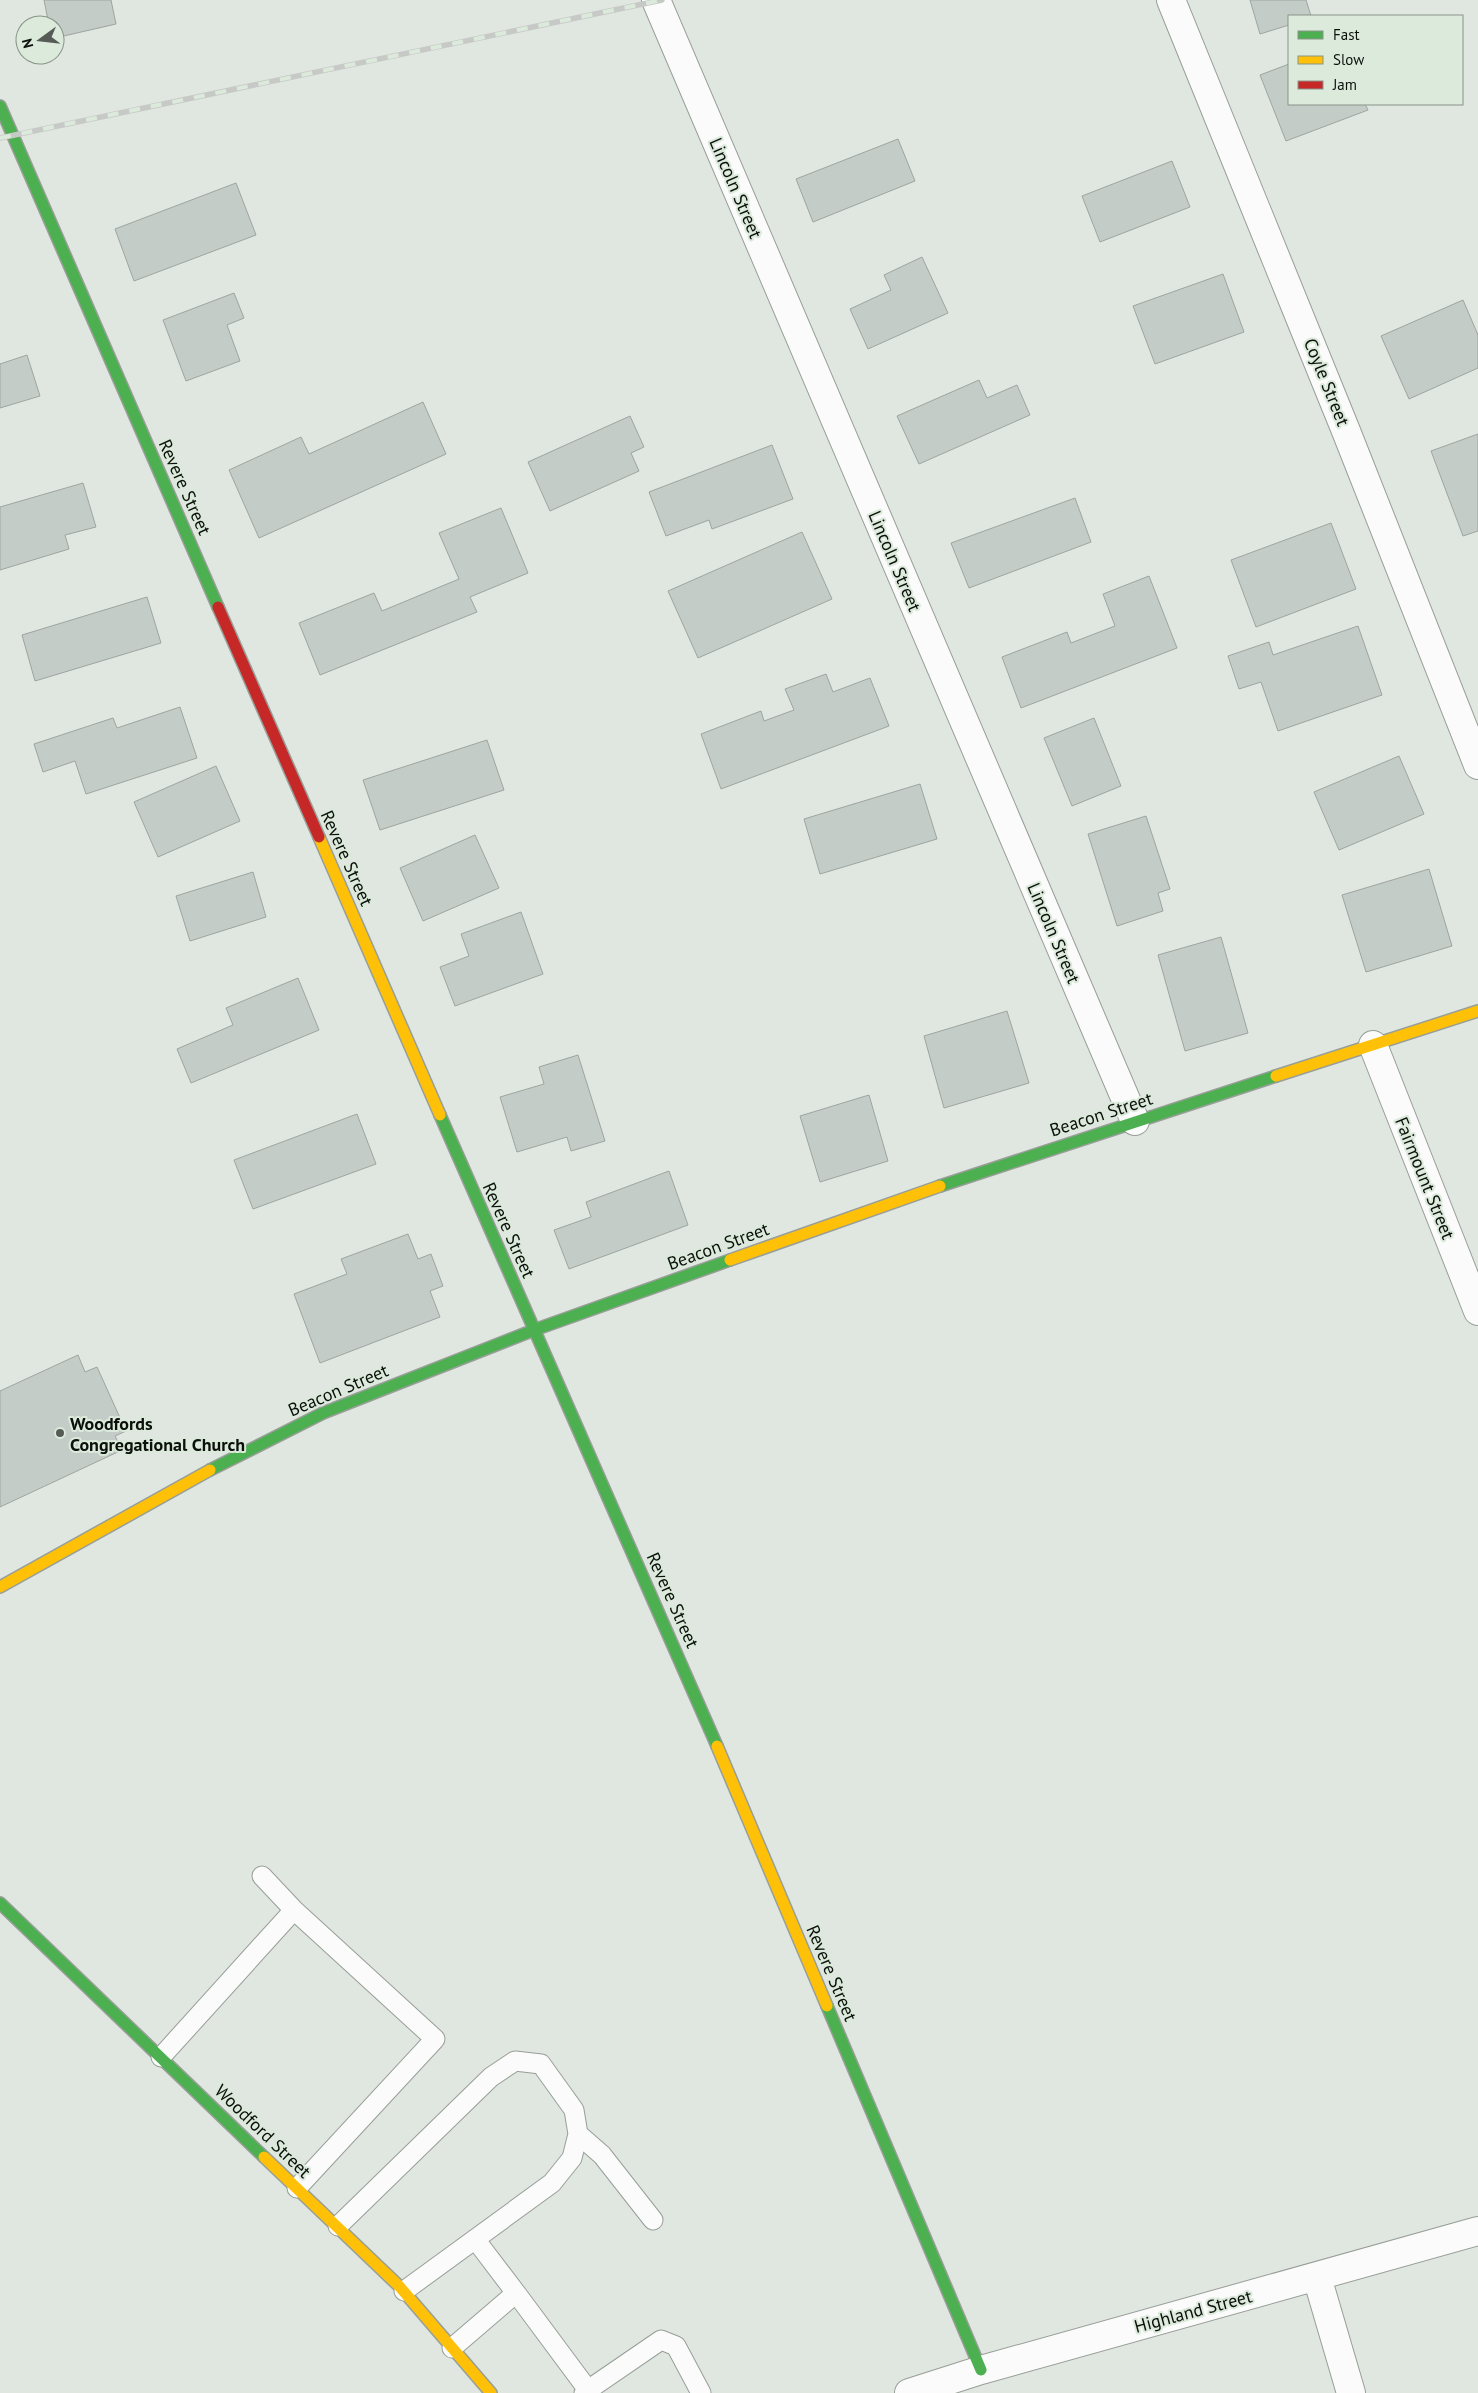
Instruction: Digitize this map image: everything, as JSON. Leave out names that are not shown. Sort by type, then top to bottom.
[{"type":"street","name":"Lincoln Street","points":[[656,0],[1135,1121]]},
{"type":"street","name":"Coyle Street","points":[[1171,0],[1343,422],[1478,765]]},
{"type":"street","name":"Revere Street","points":[[0,106],[534,1330],[705,1717],[980,2370]]},
{"type":"street","name":"Beacon Street","points":[[0,1587],[188,1481],[323,1413],[534,1330],[879,1207],[1135,1121],[1478,1012]]},
{"type":"street","name":"Fairmount Street","points":[[1373,1046],[1478,1311]]},
{"type":"street","name":"Woodford Street","points":[[0,1903],[404,2291],[491,2393]]},
{"type":"street","name":"Highland Street","points":[[909,2393],[980,2370],[1478,2231]]},
{"type":"street","points":[[1317,2277],[1351,2393]]},
{"type":"lane","points":[[262,1876],[294,1910],[435,2040],[297,2188]]},
{"type":"lane","points":[[161,2057],[294,1910]]},
{"type":"lane","points":[[338,2226],[491,2077],[515,2061],[541,2064],[574,2110],[578,2134],[572,2158],[552,2183],[404,2291]]},
{"type":"lane","points":[[578,2134],[602,2155],[654,2220]]},
{"type":"lane","points":[[475,2239],[586,2392],[661,2340],[676,2346],[701,2393]]},
{"type":"lane","points":[[452,2348],[516,2293]]},
{"type":"building","points":[[44,0],[111,0],[116,24],[65,36],[65,15],[47,15]]},
{"type":"building","points":[[1250,0],[1306,0],[1311,15],[1288,15],[1288,25],[1260,34]]},
{"type":"building","points":[[1288,64],[1288,105],[1366,105],[1368,110],[1286,141],[1260,75]]},
{"type":"building","points":[[898,139],[915,181],[813,222],[796,179]]},
{"type":"building","points":[[1172,161],[1190,207],[1100,242],[1082,196]]},
{"type":"building","points":[[236,183],[256,235],[134,281],[115,229]]},
{"type":"building","points":[[922,257],[948,313],[868,349],[850,309],[891,290],[884,275]]},
{"type":"building","points":[[1223,274],[1244,332],[1155,364],[1133,306]]},
{"type":"building","points":[[234,293],[244,318],[227,325],[240,361],[186,381],[163,320]]},
{"type":"building","points":[[1463,300],[1478,335],[1478,368],[1409,399],[1381,336]]},
{"type":"building","points":[[27,355],[40,396],[0,408],[0,364]]},
{"type":"building","points":[[979,380],[987,398],[1017,385],[1030,415],[919,464],[897,416]]},
{"type":"building","points":[[423,402],[446,454],[259,538],[229,470],[301,437],[309,454]]},
{"type":"building","points":[[630,416],[644,447],[631,453],[639,471],[550,511],[528,462]]},
{"type":"building","points":[[1478,434],[1478,531],[1463,536],[1431,451]]},
{"type":"building","points":[[772,445],[793,499],[712,529],[709,520],[666,536],[649,492]]},
{"type":"building","points":[[83,483],[96,527],[65,535],[69,549],[0,570],[0,507]]},
{"type":"building","points":[[1075,498],[1091,542],[969,588],[951,543]]},
{"type":"building","points":[[501,508],[528,573],[470,597],[477,612],[320,675],[299,623],[374,593],[382,611],[459,579],[439,533]]},
{"type":"building","points":[[1331,523],[1356,589],[1256,627],[1231,560]]},
{"type":"building","points":[[802,532],[832,599],[698,658],[668,591]]},
{"type":"building","points":[[1149,576],[1177,648],[1021,708],[1002,657],[1067,632],[1071,643],[1115,626],[1103,594]]},
{"type":"building","points":[[147,597],[161,643],[35,681],[22,635]]},
{"type":"building","points":[[1358,626],[1382,695],[1278,731],[1261,682],[1239,689],[1228,656],[1269,642],[1273,655]]},
{"type":"building","points":[[826,674],[833,692],[870,678],[889,726],[721,789],[701,734],[761,711],[764,721],[794,710],[785,689]]},
{"type":"building","points":[[180,707],[197,758],[86,794],[75,761],[43,772],[34,744],[113,718],[117,728]]},
{"type":"building","points":[[1094,718],[1121,786],[1072,806],[1044,738]]},
{"type":"building","points":[[487,740],[504,790],[380,830],[363,780]]},
{"type":"building","points":[[1399,756],[1424,814],[1339,850],[1314,792]]},
{"type":"building","points":[[216,766],[240,821],[158,857],[134,802]]},
{"type":"building","points":[[920,784],[937,839],[820,874],[804,819]]},
{"type":"building","points":[[1146,816],[1170,889],[1158,893],[1163,911],[1117,926],[1088,834]]},
{"type":"building","points":[[475,835],[499,888],[423,921],[400,868]]},
{"type":"building","points":[[1429,869],[1452,946],[1366,972],[1342,895]]},
{"type":"building","points":[[253,872],[266,917],[190,941],[176,896]]},
{"type":"building","points":[[521,912],[543,974],[455,1006],[440,967],[469,956],[461,934]]},
{"type":"building","points":[[1221,937],[1248,1033],[1185,1051],[1158,955]]},
{"type":"building","points":[[298,978],[319,1030],[191,1083],[177,1049],[233,1025],[226,1008]]},
{"type":"building","points":[[1007,1011],[1029,1083],[944,1108],[924,1036]]},
{"type":"building","points":[[578,1055],[605,1141],[571,1151],[567,1137],[517,1152],[500,1097],[544,1084],[539,1067]]},
{"type":"building","points":[[869,1095],[888,1161],[820,1182],[800,1116]]},
{"type":"building","points":[[357,1114],[376,1164],[253,1209],[234,1160]]},
{"type":"building","points":[[669,1171],[688,1225],[569,1269],[554,1230],[591,1217],[586,1202]]},
{"type":"building","points":[[408,1234],[418,1259],[431,1254],[443,1286],[430,1291],[440,1317],[320,1363],[294,1294],[347,1274],[341,1259]]},
{"type":"building","name":"Woodfords Congregational Church","points":[[78,1355],[85,1372],[97,1367],[126,1431],[115,1436],[122,1450],[0,1507],[0,1391]]},
{"type":"railway","points":[[0,138],[662,0]]},
{"type":"traffic: fast","points":[[0,106],[218,607]]},
{"type":"traffic: fast","points":[[940,1186],[1276,1076]]},
{"type":"traffic: fast","points":[[440,1115],[717,1746]]},
{"type":"traffic: fast","points":[[210,1470],[323,1413],[534,1330],[730,1260]]},
{"type":"traffic: fast","points":[[0,1903],[264,2157]]},
{"type":"traffic: fast","points":[[827,2006],[981,2370]]},
{"type":"traffic: slow","points":[[319,837],[440,1115]]},
{"type":"traffic: slow","points":[[1276,1076],[1478,1011]]},
{"type":"traffic: slow","points":[[730,1260],[940,1186]]},
{"type":"traffic: slow","points":[[0,1587],[210,1470]]},
{"type":"traffic: slow","points":[[717,1746],[827,2006]]},
{"type":"traffic: slow","points":[[264,2157],[399,2286],[491,2393]]},
{"type":"traffic: jam","points":[[218,607],[319,837]]},
{"type":"place","name":"Woodfords Congregational Church","points":[[60,1433]]}]
